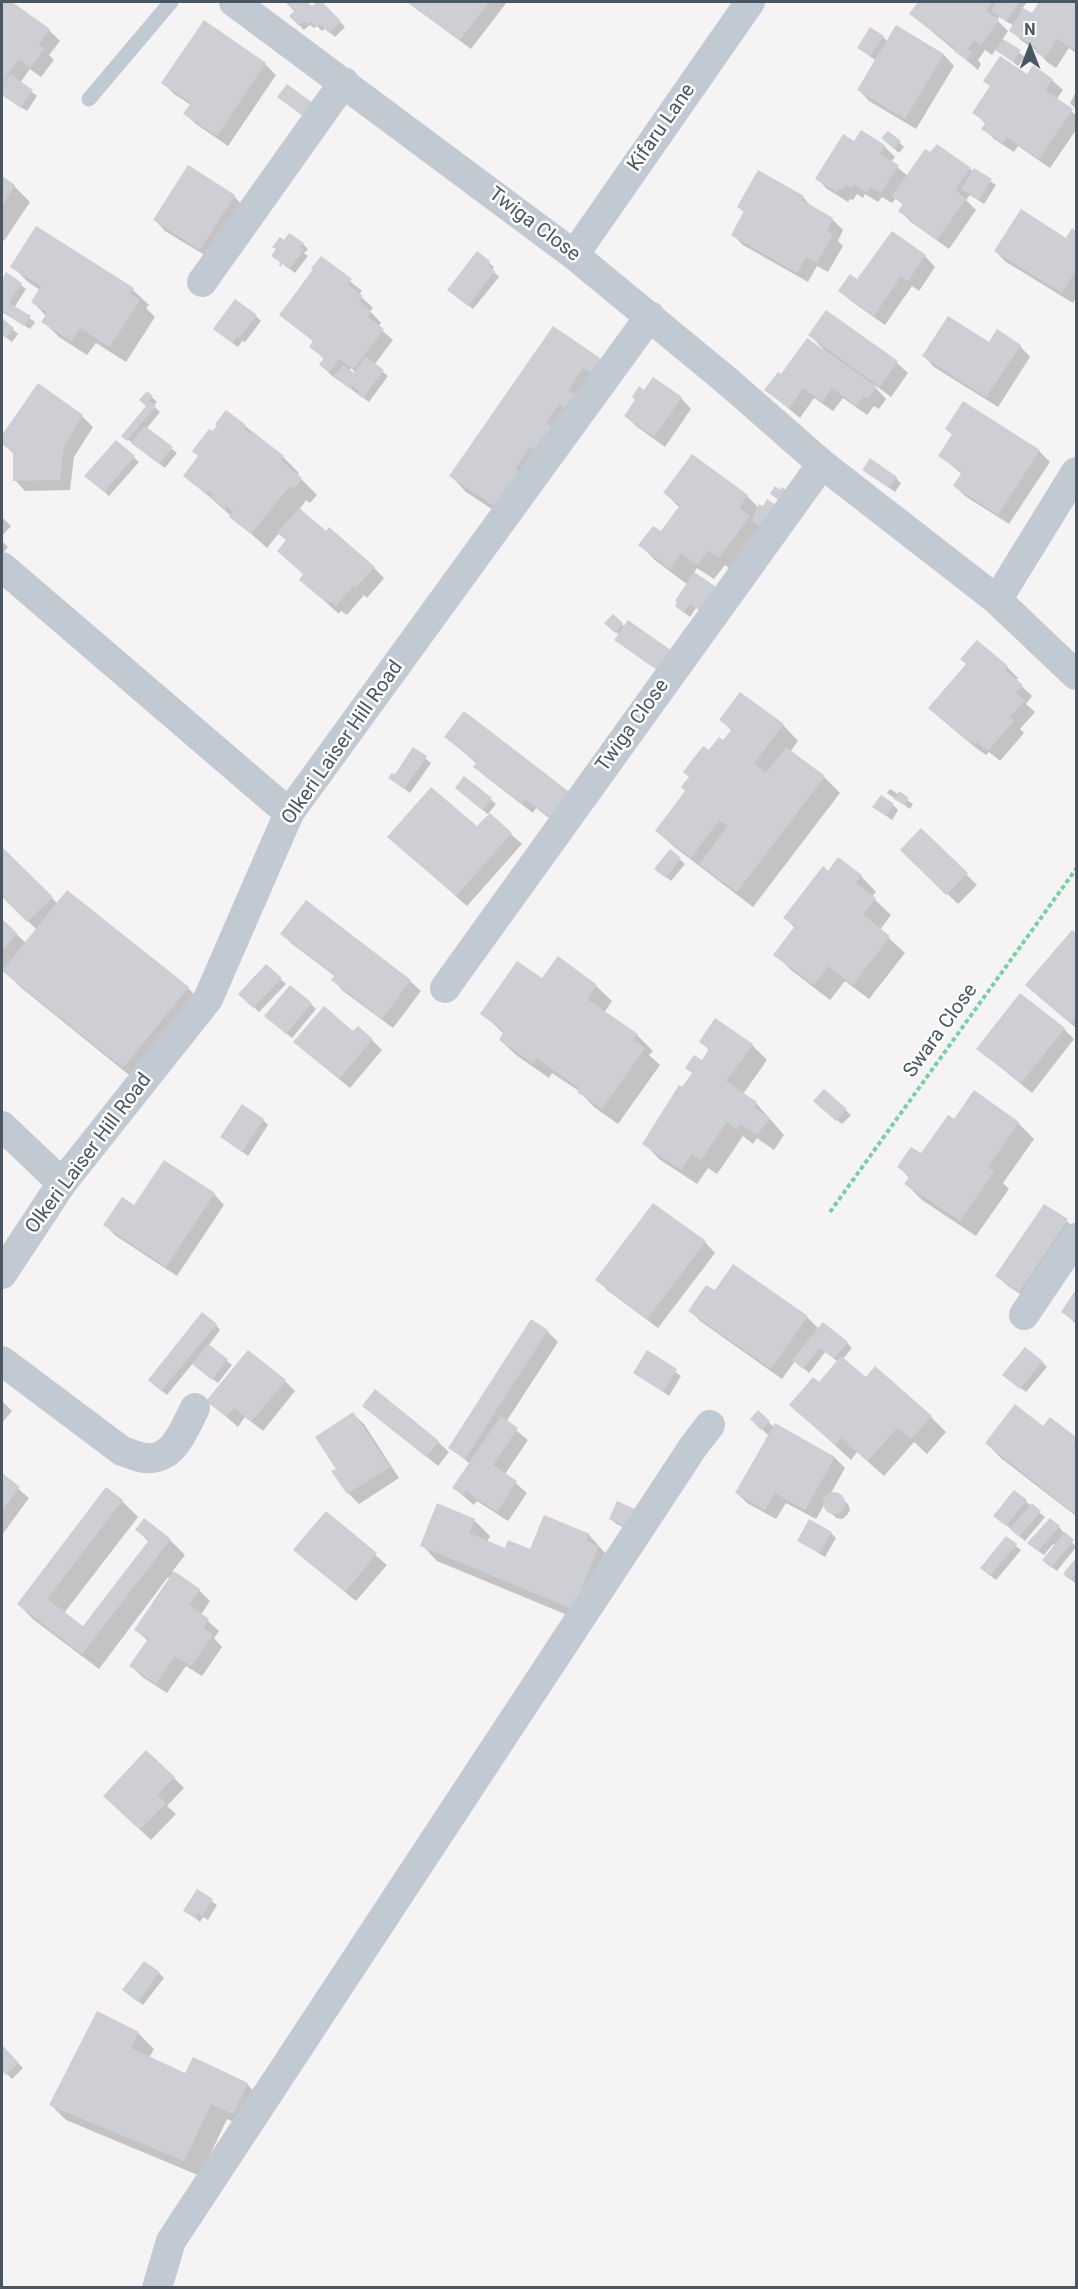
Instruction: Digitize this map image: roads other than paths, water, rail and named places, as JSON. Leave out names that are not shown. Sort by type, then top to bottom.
[{"type":"street","name":"Kifaru Lane","points":[[574,255],[750,2]]},
{"type":"street","name":"Twiga Close","points":[[243,4],[574,255],[650,316],[822,464],[997,600],[1077,675]]},
{"type":"street","points":[[202,282],[344,82]]},
{"type":"street","name":"Olkeri Laiser Hill Road","points":[[2,1274],[62,1184],[208,999],[290,813],[650,316]]},
{"type":"street","name":"Twiga Close","points":[[445,988],[822,464]]},
{"type":"street","points":[[997,600],[1077,472]]},
{"type":"street","points":[[2,567],[290,813]]},
{"type":"street","points":[[2,1126],[62,1184]]},
{"type":"street","points":[[1024,1315],[1077,1238]]},
{"type":"street","points":[[2,1360],[122,1451],[146,1458],[164,1455],[175,1446],[195,1408]]},
{"type":"street","points":[[157,2288],[171,2241],[590,1603],[710,1425]]},
{"type":"lane","points":[[89,99],[171,2]]}]
